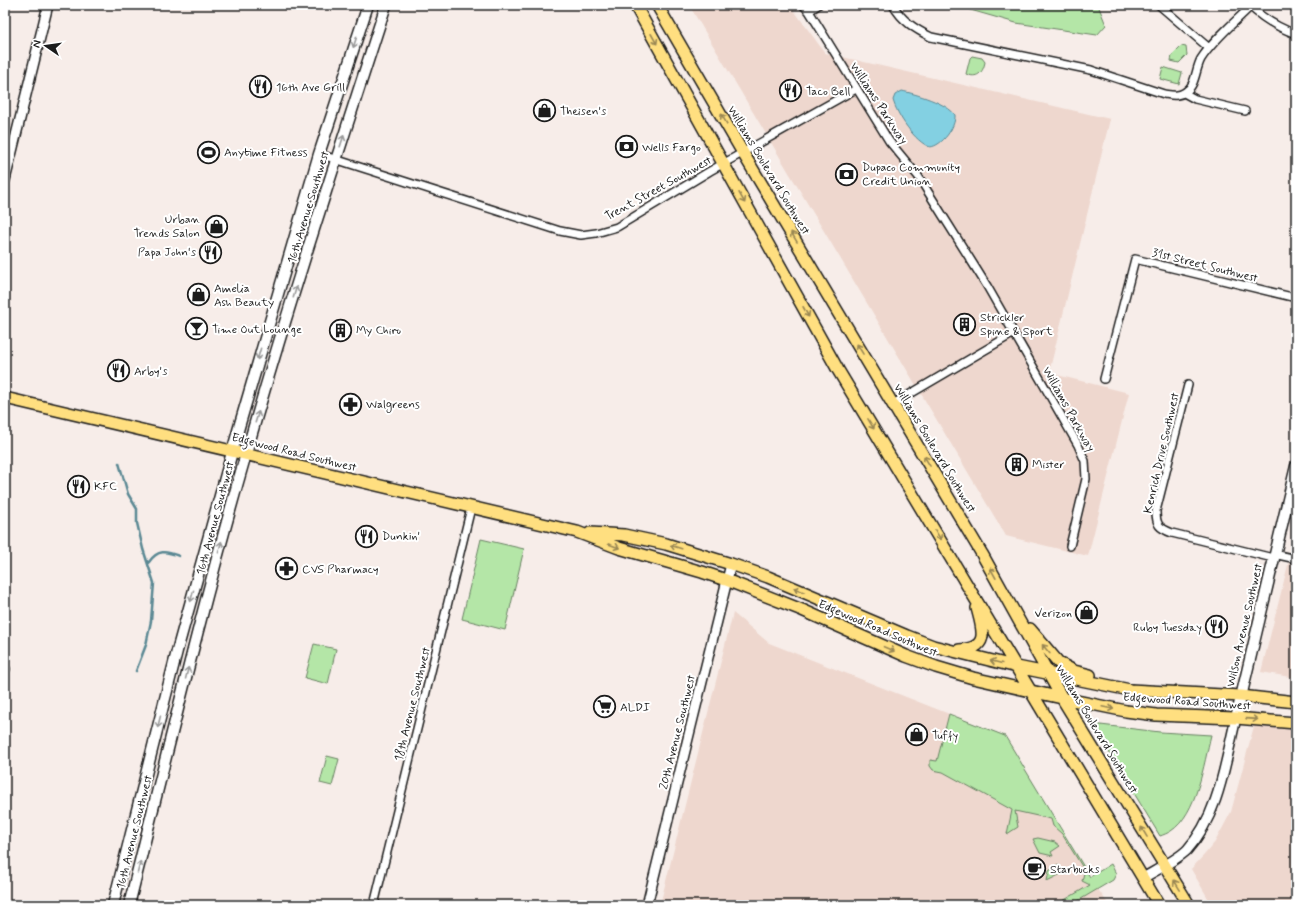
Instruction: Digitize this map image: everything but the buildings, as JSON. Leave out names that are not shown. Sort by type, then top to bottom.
[{"type":"main road","name":"16th Avenue Southwest","points":[[114,905],[177,651],[232,451],[319,154],[368,5]]},
{"type":"main road","name":"16th Avenue Southwest","points":[[129,905],[191,655],[246,454],[336,159],[386,5]]},
{"type":"main road","points":[[635,5],[838,370],[1159,905]]},
{"type":"main road","name":"Williams Boulevard Southwest","points":[[657,5],[743,153],[982,554],[1062,698],[1189,905]]},
{"type":"main road","name":"Edgewood Road Southwest","points":[[5,398],[577,532],[630,537],[666,544],[768,577],[934,646],[1017,667],[1130,690],[1241,696],[1296,702]]},
{"type":"main road","name":"Wilson Avenue Southwest","points":[[1236,718],[1296,466]]},
{"type":"main road","name":"Edgewood Road Southwest","points":[[577,532],[619,548],[726,580],[802,610],[914,659],[973,678],[1126,711],[1156,715],[1236,718],[1296,723]]},
{"type":"main road","points":[[952,650],[968,650],[976,647],[982,640],[983,632],[974,596]]},
{"type":"main road","points":[[1012,607],[1059,663],[1074,671],[1130,690]]},
{"type":"street","points":[[5,180],[48,5]]},
{"type":"street","name":"Williams Parkway","points":[[803,5],[809,11],[889,141],[918,176],[1014,333],[1078,445],[1085,461],[1086,479],[1070,546]]},
{"type":"street","points":[[809,11],[818,5]]},
{"type":"street","points":[[893,5],[905,21],[931,37],[1091,70],[1164,94],[1175,96],[1184,93],[1191,87],[1200,62],[1209,48],[1249,6],[1269,21],[1286,31],[1296,34]]},
{"type":"street","points":[[1159,5],[1209,48]]},
{"type":"street","name":"Trent Street Southwest","points":[[319,154],[560,231],[581,235],[596,233],[617,227],[723,164],[856,89]]},
{"type":"street","points":[[1184,93],[1194,99],[1245,112]]},
{"type":"street","name":"31st Street Southwest","points":[[1104,379],[1135,259],[1296,298]]},
{"type":"street","points":[[893,404],[1014,333]]},
{"type":"street","name":"Kenrich Drive Southwest","points":[[1188,385],[1156,511],[1156,522],[1163,530],[1172,534],[1274,556]]},
{"type":"street","name":"18th Avenue Southwest","points":[[374,905],[471,508]]},
{"type":"street","points":[[1274,556],[1296,560]]},
{"type":"street","name":"20th Avenue Southwest","points":[[647,905],[731,564]]},
{"type":"street","name":"Wilson Avenue Southwest","points":[[1143,878],[1186,851],[1202,831],[1212,810],[1236,718]]},
{"type":"shaded area","points":[[689,5],[790,5],[825,53],[1110,119],[1049,373],[1129,393],[1088,556],[1006,536]]},
{"type":"shaded area","points":[[1296,533],[1296,678],[1261,672]]},
{"type":"shaded area","points":[[733,613],[769,643],[1005,736],[1090,878],[1109,905],[660,905]]},
{"type":"shaded area","points":[[1254,726],[1296,730],[1296,905],[1212,905],[1191,869],[1215,842],[1231,812]]},
{"type":"green space","points":[[953,5],[1098,5],[1106,25],[1097,35],[1016,23]]},
{"type":"green space","points":[[1181,46],[1186,47],[1187,55],[1179,63],[1171,61],[1172,55]]},
{"type":"green space","points":[[972,56],[982,58],[985,62],[981,72],[973,76],[966,74],[970,58]]},
{"type":"green space","points":[[1163,67],[1182,73],[1179,84],[1160,79]]},
{"type":"green space","points":[[481,539],[524,549],[505,630],[462,619]]},
{"type":"green space","points":[[314,644],[336,649],[328,684],[305,678]]},
{"type":"green space","points":[[949,714],[1005,736],[1090,877],[1111,864],[1116,874],[1113,880],[1071,905],[1056,905],[1090,885],[1082,881],[1084,873],[1083,868],[1062,834],[1053,826],[1051,819],[1015,811],[1018,827],[1007,834],[1012,810],[943,772],[933,770],[930,766],[930,760],[937,761]]},
{"type":"green space","points":[[1092,724],[1160,732],[1211,735],[1202,773],[1193,801],[1180,823],[1171,831],[1160,836]]},
{"type":"green space","points":[[327,756],[339,759],[332,786],[320,783]]},
{"type":"green space","points":[[1038,838],[1055,842],[1060,846],[1051,852],[1053,856],[1040,853],[1033,839]]},
{"type":"green space","points":[[1058,864],[1063,873],[1047,881],[1049,871]]},
{"type":"water","points":[[902,91],[938,103],[955,115],[955,120],[951,130],[943,140],[935,146],[930,147],[918,140],[898,113],[893,100],[895,95]]},
{"type":"waterway","points":[[119,463],[128,494],[137,509],[137,523],[143,549],[154,583],[151,621],[146,645],[136,671]]},
{"type":"waterway","points":[[149,562],[152,558],[162,552],[179,556]]},
{"type":"place","name":"16th Ave Grill","points":[[261,87]]},
{"type":"place","name":"Taco Bell","points":[[790,91]]},
{"type":"place","name":"Theisen's","points":[[545,111]]},
{"type":"place","name":"Wells Fargo","points":[[626,147]]},
{"type":"place","name":"Anytime Fitness","points":[[208,152]]},
{"type":"place","name":"Dupaco Community Credit Union","points":[[846,174]]},
{"type":"place","name":"Urban Trends Salon","points":[[216,226]]},
{"type":"place","name":"Papa John's","points":[[211,252]]},
{"type":"place","name":"Amelia Ash Beauty","points":[[199,295]]},
{"type":"place","name":"Strickler Spine & Sport","points":[[965,324]]},
{"type":"place","name":"Time Out Lounge","points":[[197,329]]},
{"type":"place","name":"My Chiro","points":[[340,330]]},
{"type":"place","name":"Arby's","points":[[118,371]]},
{"type":"place","name":"Walgreens","points":[[351,404]]},
{"type":"place","name":"Mister","points":[[1016,464]]},
{"type":"place","name":"KFC","points":[[79,486]]},
{"type":"place","name":"Dunkin'","points":[[367,536]]},
{"type":"place","name":"CVS Pharmacy","points":[[286,569]]},
{"type":"place","name":"Verizon","points":[[1087,613]]},
{"type":"place","name":"Ruby Tuesday","points":[[1217,627]]},
{"type":"place","name":"ALDI","points":[[604,707]]},
{"type":"place","name":"Tuffy","points":[[916,735]]},
{"type":"place","name":"Starbucks","points":[[1035,869]]}]
